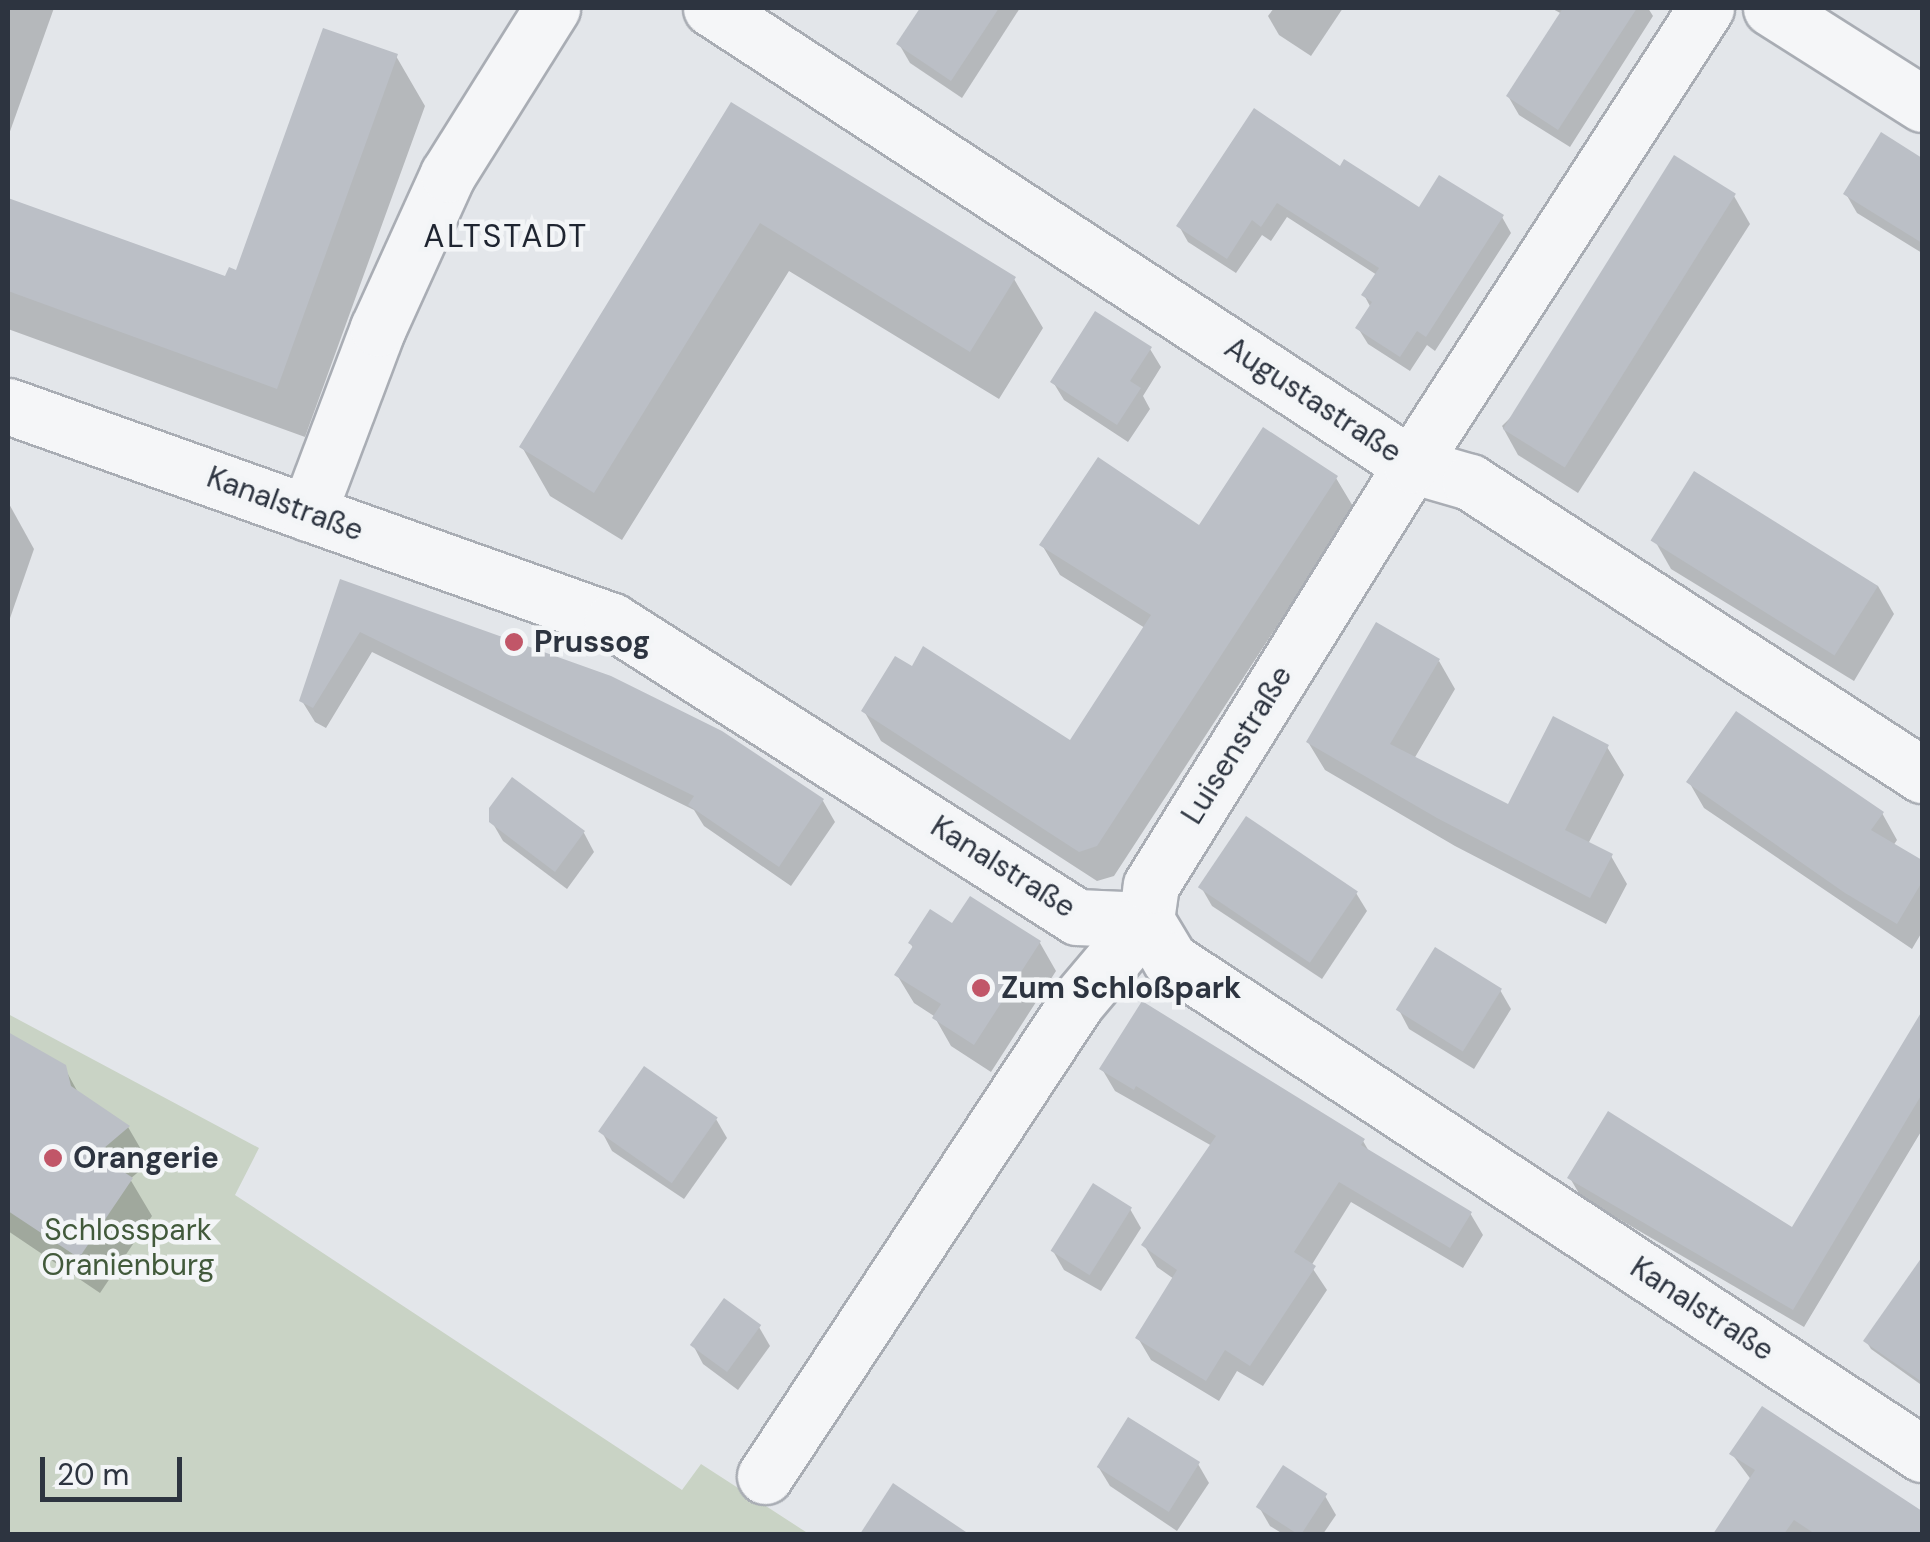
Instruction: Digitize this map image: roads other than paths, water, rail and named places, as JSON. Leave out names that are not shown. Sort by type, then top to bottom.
[{"type":"street","points":[[308,512],[378,328],[448,174],[552,8]]},
{"type":"street","name":"Augustastraße","points":[[711,8],[1411,464],[1470,482],[1922,775]]},
{"type":"street","name":"Luisenstraße","points":[[766,1476],[1077,1002],[1146,920],[1151,885],[1411,464],[1706,8]]},
{"type":"street","points":[[1771,8],[1922,104]]},
{"type":"street","name":"Kanalstraße","points":[[8,406],[612,622],[1077,916],[1146,920],[1170,960],[1922,1454]]},
{"type":"place","name":"Prussog","points":[[514,642]]},
{"type":"place","name":"Zum Schloßpark","points":[[981,988]]},
{"type":"place","name":"Orangerie","points":[[53,1158]]},
{"type":"district","name":"ALTSTADT","points":[[506,236]]},
{"type":"park label","name":"Schlosspark Oranienburg","points":[[128,1247]]}]
